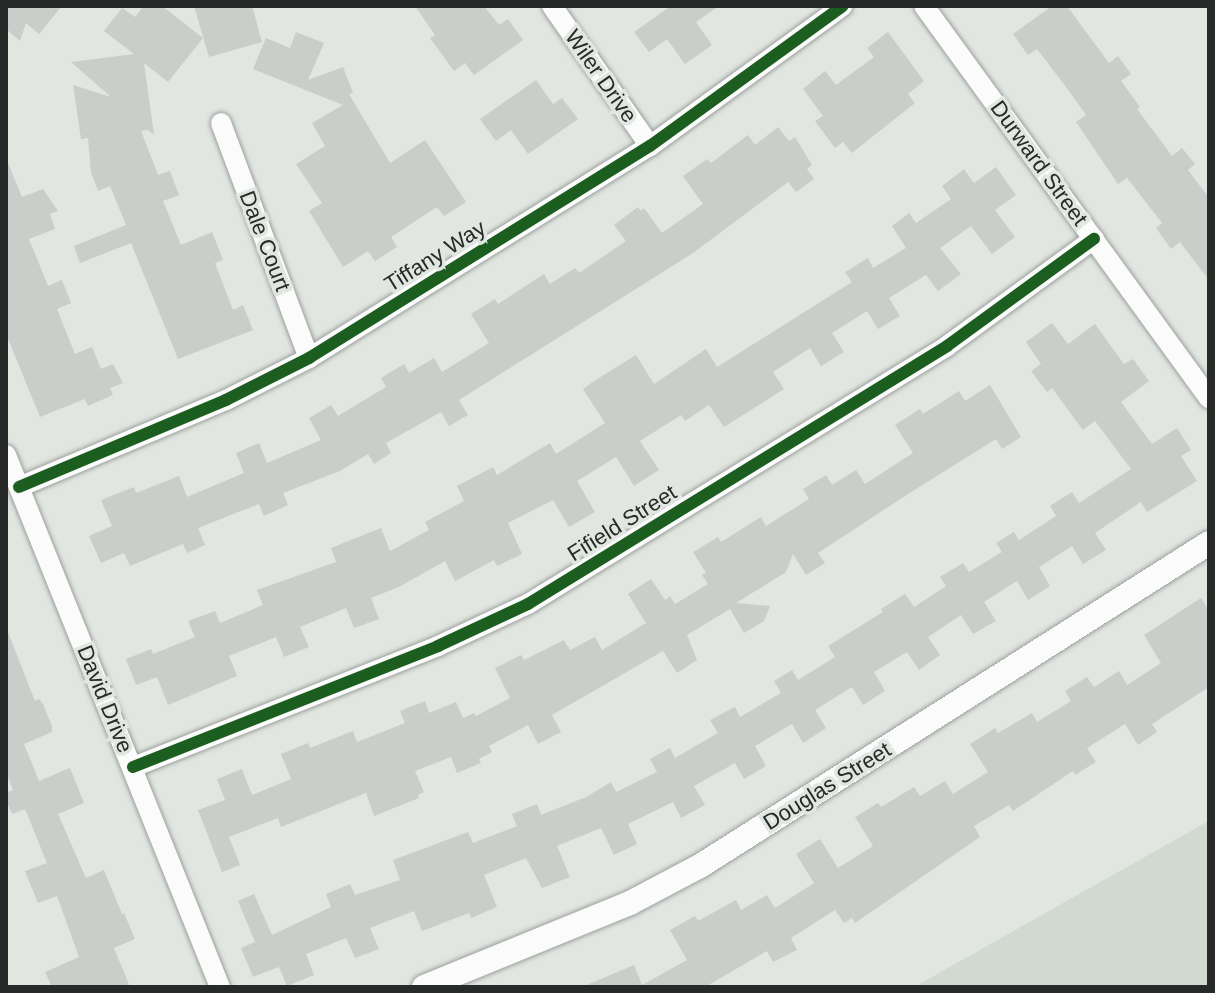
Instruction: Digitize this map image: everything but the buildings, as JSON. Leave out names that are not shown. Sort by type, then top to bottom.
[{"type":"street","name":"Wiler Drive","points":[[552,6],[650,146]]},
{"type":"street","name":"Tiffany Way","points":[[19,487],[226,400],[309,358],[650,146],[843,6]]},
{"type":"street","name":"Durward Street","points":[[924,6],[1209,398]]},
{"type":"street","name":"Dale Court","points":[[221,123],[309,358]]},
{"type":"street","name":"Fifield Street","points":[[133,767],[438,646],[528,604],[947,346],[1094,239]]},
{"type":"street","name":"David Drive","points":[[6,455],[220,987]]},
{"type":"street","name":"Douglas Street","points":[[424,987],[630,903],[700,866],[1209,543]]},
{"type":"shaded area","points":[[1209,820],[1209,987],[914,987],[1205,823]]},
{"type":"cycle path","points":[[19,487],[226,400],[309,358],[650,146],[843,6]]},
{"type":"cycle path","points":[[133,767],[438,646],[528,604],[947,346],[1094,239]]}]
